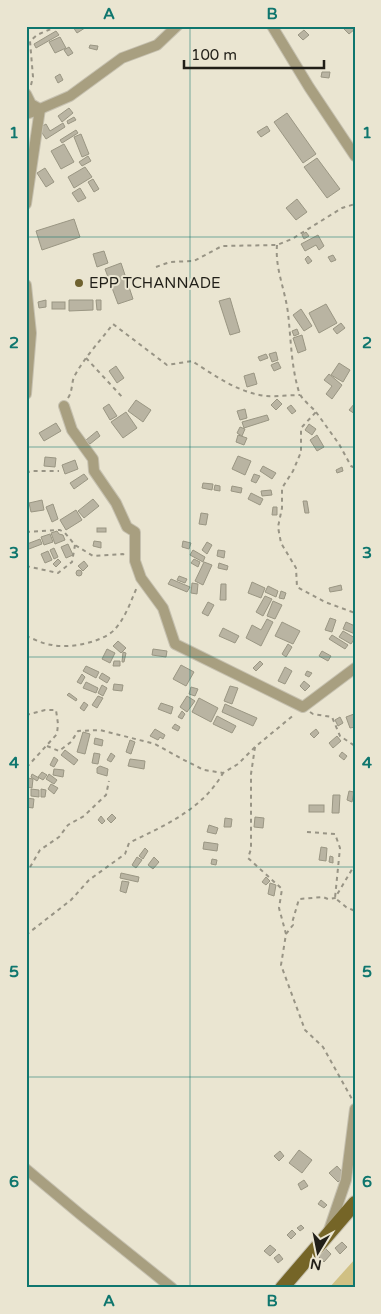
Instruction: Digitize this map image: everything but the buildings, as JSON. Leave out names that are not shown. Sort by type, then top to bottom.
[{"type":"main road","points":[[282,1288],[326,1236],[352,1210]]},
{"type":"street","points":[[26,114],[70,96],[122,58],[157,45],[177,26]]},
{"type":"street","points":[[272,26],[309,87],[355,156]]},
{"type":"street","points":[[27,94],[31,104],[40,109]]},
{"type":"street","points":[[26,204],[40,109]]},
{"type":"street","points":[[26,285],[31,333],[28,393],[26,394]]},
{"type":"street","points":[[64,406],[72,430],[93,458],[94,471],[116,502],[127,527],[135,532],[135,561],[141,578],[163,608],[176,644],[303,707],[355,668]]},
{"type":"street","points":[[326,1236],[346,1180],[355,1109]]},
{"type":"street","points":[[26,1169],[172,1288]]},
{"type":"path","points":[[27,94],[32,83],[30,41],[37,35],[53,28],[67,26]]},
{"type":"path","points":[[156,267],[170,262],[194,261],[222,246],[277,245],[292,240],[342,208],[355,204]]},
{"type":"path","points":[[277,245],[276,257],[279,277],[288,311],[293,360],[300,395],[316,412],[339,444],[351,466],[355,468]]},
{"type":"path","points":[[64,406],[72,392],[74,378],[86,358],[113,324],[167,365],[192,361],[226,383],[248,392],[266,396],[300,395]]},
{"type":"path","points":[[86,358],[124,399]]},
{"type":"path","points":[[316,412],[301,428],[301,452],[293,471],[282,488],[282,508],[278,527],[281,543],[296,568],[297,587],[325,602],[355,612]]},
{"type":"path","points":[[26,473],[31,471],[59,471]]},
{"type":"path","points":[[26,532],[60,530],[65,532],[75,544],[93,556],[122,554],[135,561]]},
{"type":"path","points":[[26,566],[58,573],[72,562],[75,544]]},
{"type":"path","points":[[26,636],[52,646],[98,641],[116,629],[129,606],[141,578]]},
{"type":"path","points":[[26,935],[71,900],[89,880],[125,854],[129,843],[173,821],[192,808],[214,788],[223,773],[238,764],[254,746],[303,707],[312,714],[332,717],[340,736],[355,746]]},
{"type":"path","points":[[26,715],[45,710],[56,710],[58,724],[56,734],[26,768]]},
{"type":"path","points":[[47,746],[59,750],[71,742],[78,730],[100,730],[155,744],[204,770],[223,773]]},
{"type":"path","points":[[254,746],[251,774],[251,849],[248,858],[282,889],[279,908],[286,934],[282,964],[305,1030],[322,1047],[355,1104]]},
{"type":"path","points":[[26,874],[40,850],[59,837],[68,826],[84,816],[106,795],[110,781]]},
{"type":"path","points":[[307,832],[335,834],[340,848],[335,898]]},
{"type":"path","points":[[335,898],[354,866],[355,859]]},
{"type":"path","points":[[286,934],[293,925],[299,899],[335,898],[346,907],[355,911]]},
{"type":"shaded area","points":[[355,1259],[355,1288],[329,1288]]},
{"type":"place","name":"EPP TCHANNADE","points":[[79,283]]}]
